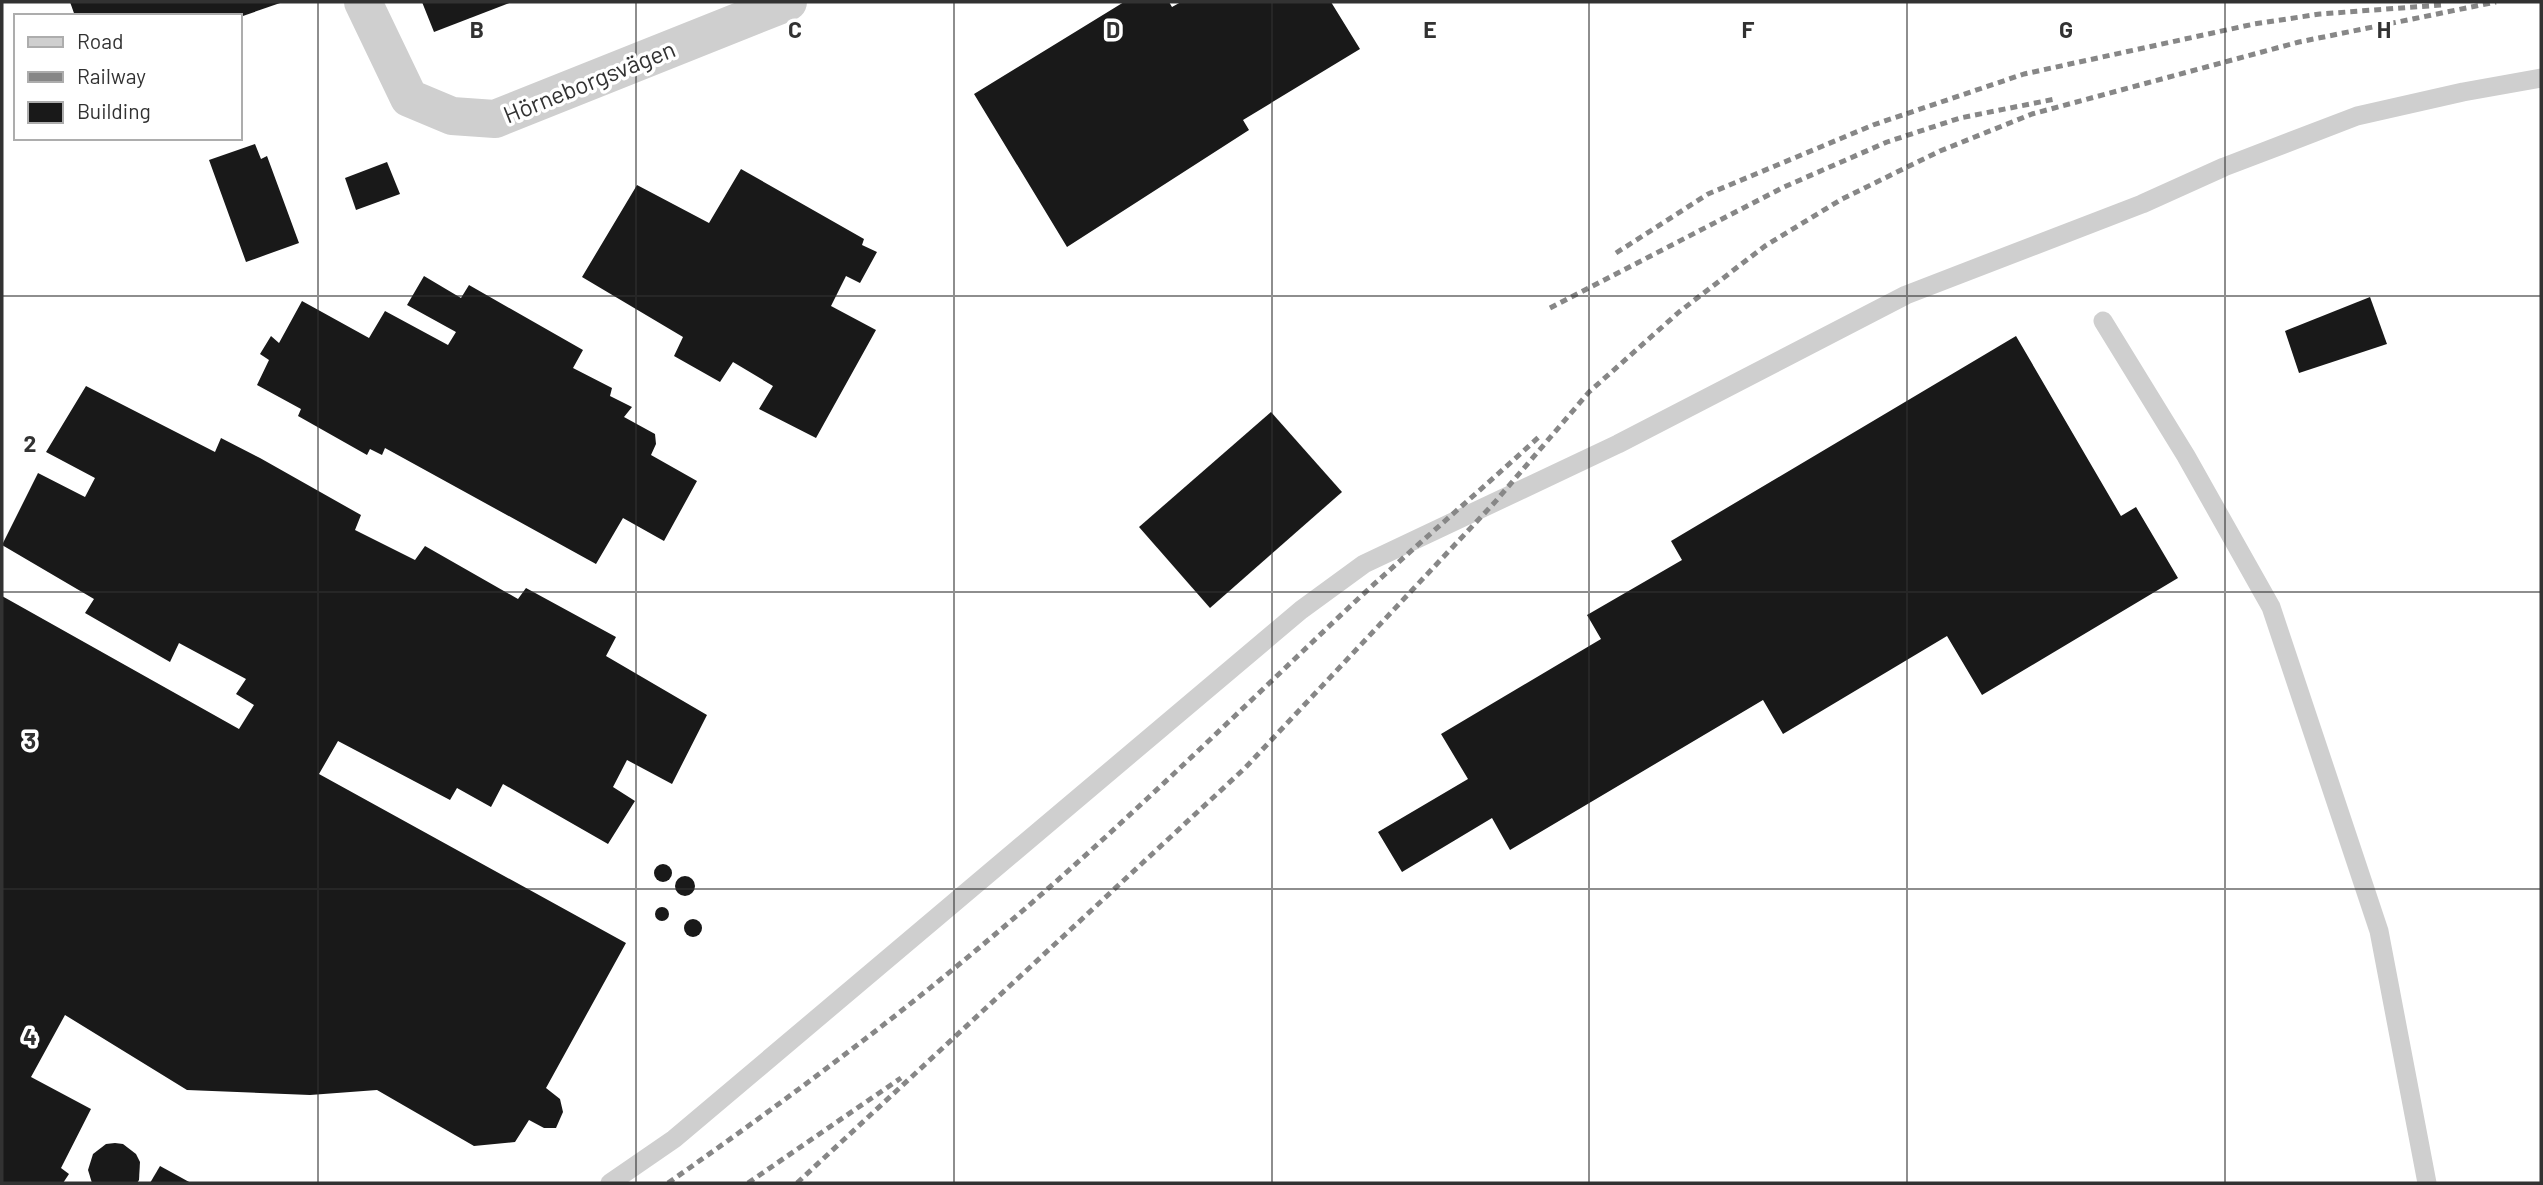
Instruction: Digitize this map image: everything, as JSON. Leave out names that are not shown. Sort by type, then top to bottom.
[{"type":"street","name":"Hörneborgsvägen","points":[[363,2],[409,98],[452,116],[495,119],[788,2]]},
{"type":"lane","points":[[610,1183],[674,1139],[1301,610],[1363,564],[1618,444],[1906,295],[2142,204],[2224,167],[2357,116],[2541,78]]},
{"type":"lane","points":[[2103,321],[2186,456],[2271,607],[2379,931],[2427,1183]]},
{"type":"building","points":[[70,2],[283,2],[242,16],[242,14],[74,14]]},
{"type":"building","points":[[422,2],[512,2],[434,32]]},
{"type":"building","points":[[1124,2],[1169,2],[1172,7],[1181,2],[1331,2],[1360,49],[1243,120],[1249,130],[1067,247],[974,94]]},
{"type":"building","points":[[255,144],[261,159],[267,156],[299,243],[246,262],[209,160]]},
{"type":"building","points":[[387,162],[400,194],[356,210],[345,178]]},
{"type":"building","points":[[741,169],[864,239],[862,245],[877,252],[860,283],[846,276],[831,306],[876,330],[816,438],[759,409],[773,386],[733,362],[720,382],[674,356],[683,337],[582,277],[637,185],[709,223]]},
{"type":"building","points":[[424,276],[461,298],[469,285],[583,350],[573,368],[612,388],[610,396],[632,407],[624,417],[655,434],[656,444],[651,455],[697,481],[664,541],[623,518],[596,564],[385,448],[382,455],[370,449],[367,455],[298,416],[301,409],[257,385],[269,360],[260,354],[271,336],[279,343],[302,301],[369,338],[385,311],[448,345],[456,332],[407,305]]},
{"type":"building","points":[[2370,297],[2387,344],[2299,373],[2285,331]]},
{"type":"building","points":[[2016,336],[2121,516],[2136,507],[2178,578],[1982,695],[1947,636],[1783,734],[1763,700],[1510,850],[1492,818],[1402,872],[1378,832],[1468,779],[1441,734],[1601,639],[1587,615],[1682,560],[1671,541]]},
{"type":"building","points":[[86,386],[215,452],[221,438],[260,458],[361,515],[355,530],[415,560],[425,546],[518,599],[526,588],[616,637],[606,656],[707,715],[672,784],[627,760],[613,787],[635,801],[608,844],[503,784],[491,807],[457,788],[450,800],[338,741],[319,774],[626,943],[546,1088],[560,1099],[563,1112],[556,1128],[544,1128],[529,1120],[515,1142],[474,1146],[377,1090],[310,1095],[187,1090],[65,1015],[31,1077],[91,1109],[61,1168],[69,1174],[63,1183],[2,1183],[2,596],[239,729],[254,705],[236,694],[246,679],[179,643],[170,662],[85,613],[94,599],[2,545],[38,473],[85,497],[95,478],[46,452]]},
{"type":"building","points":[[1271,412],[1342,492],[1210,608],[1139,527]]},
{"type":"building","points":[[663,864],[669,867],[672,873],[669,879],[663,882],[657,879],[654,873],[657,867]]},
{"type":"building","points":[[685,876],[692,879],[695,886],[692,893],[685,896],[678,893],[675,886],[678,879]]},
{"type":"building","points":[[662,907],[667,909],[667,919],[662,921],[657,919],[655,914],[657,909]]},
{"type":"building","points":[[689,919],[697,919],[702,928],[700,935],[689,937],[684,932],[684,924]]},
{"type":"building","points":[[106,1144],[123,1144],[136,1154],[140,1162],[139,1180],[137,1183],[92,1183],[88,1170],[93,1154]]},
{"type":"building","points":[[160,1166],[191,1183],[150,1183]]},
{"type":"railway","points":[[797,1183],[1245,768],[1495,502],[1589,392],[1679,312],[1765,246],[1842,199],[1940,151],[2032,114],[2299,42],[2496,2]]},
{"type":"railway","points":[[1616,253],[1708,194],[1873,125],[2024,74],[2254,24],[2320,14],[2441,5]]},
{"type":"railway","points":[[1550,308],[1784,187],[1887,142],[1960,118],[2055,99]]},
{"type":"railway","points":[[668,1183],[836,1061],[1046,891],[1360,597],[1541,435]]},
{"type":"railway","points":[[748,1183],[901,1078]]}]
